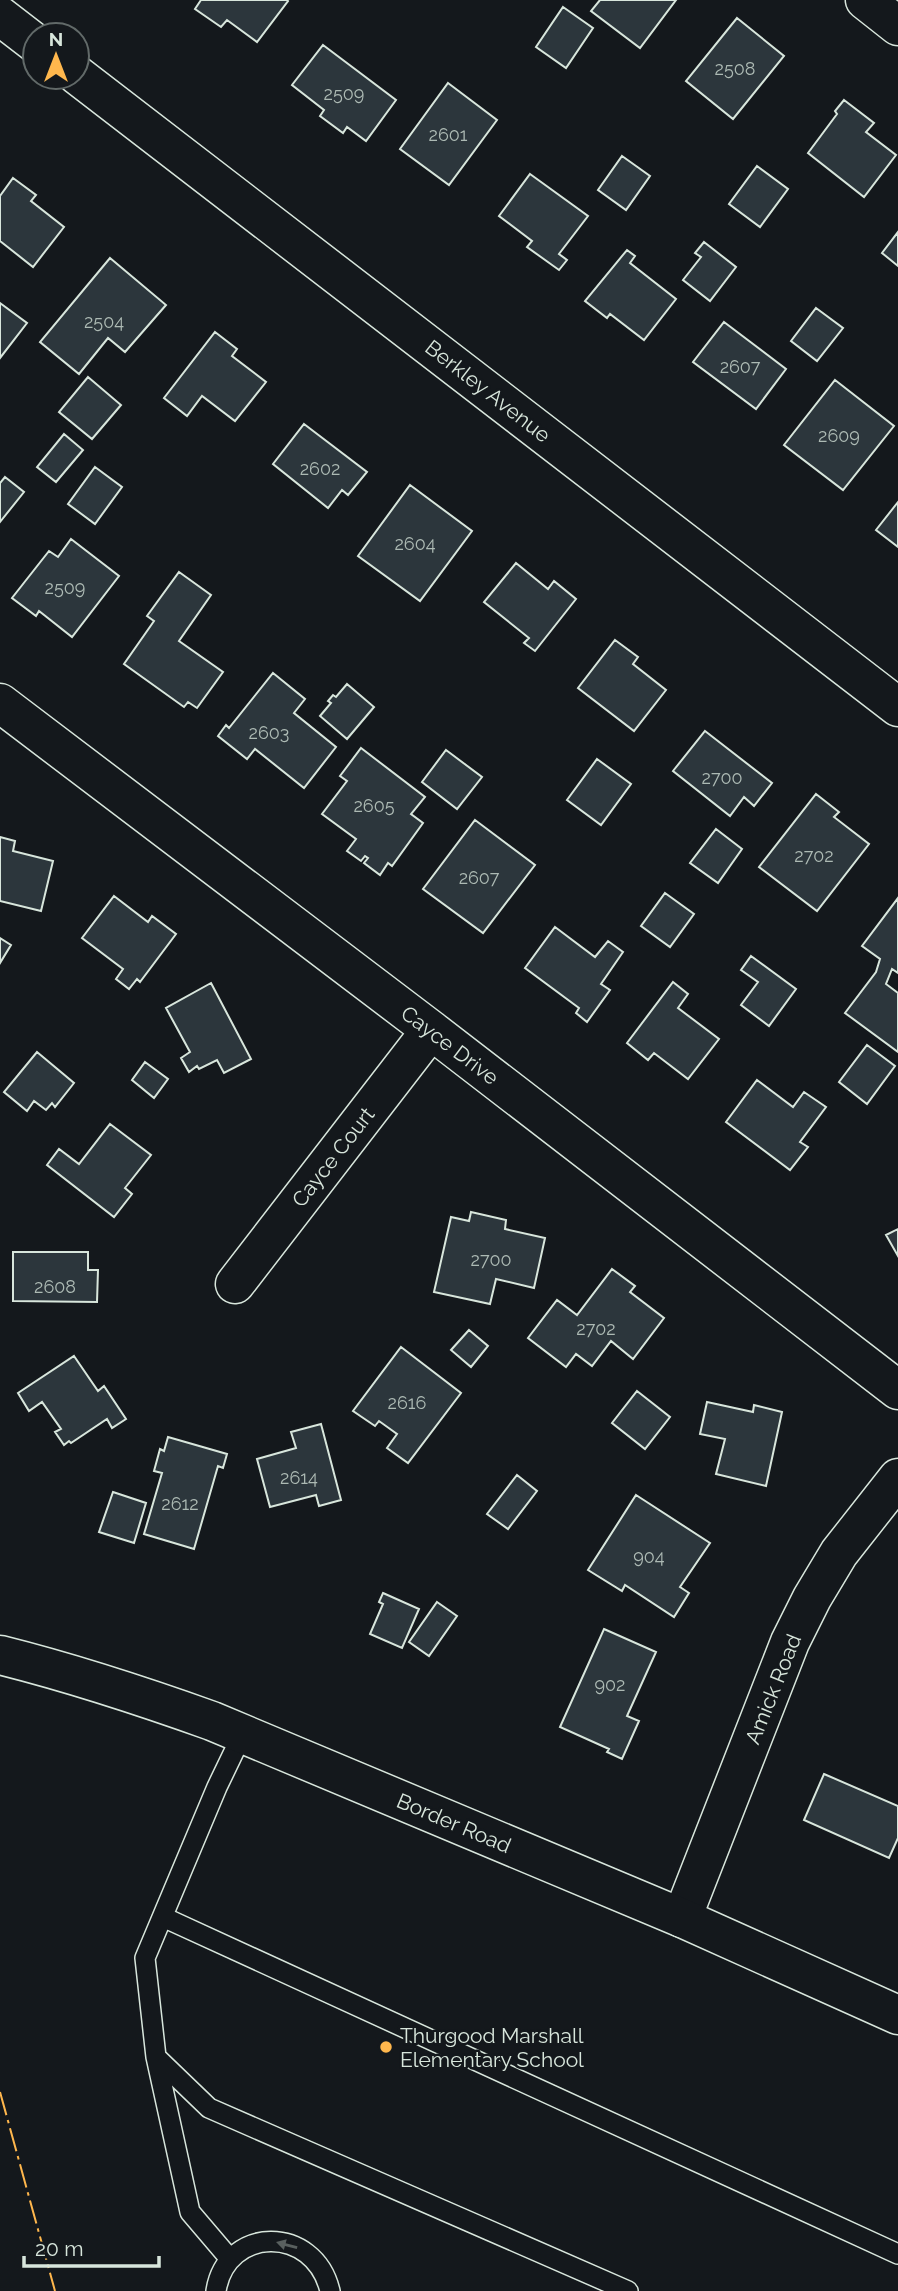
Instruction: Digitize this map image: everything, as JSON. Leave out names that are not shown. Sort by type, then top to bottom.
[{"type":"street","points":[[865,0],[898,26]]},
{"type":"street","points":[[0,16],[21,32]]},
{"type":"street","name":"Berkley Avenue","points":[[91,86],[898,707]]},
{"type":"street","name":"Cayce Drive","points":[[0,703],[431,1030],[898,1390]]},
{"type":"street","name":"Cayce Court","points":[[235,1284],[431,1030]]},
{"type":"street","name":"Amick Road","points":[[681,1918],[796,1631],[812,1598],[839,1552],[898,1478]]},
{"type":"street","name":"Border Road","points":[[0,1655],[135,1694],[242,1735],[681,1918],[898,2015]]},
{"type":"lane","points":[[230,2259],[190,2212],[156,2057],[145,1958],[217,1787],[242,1735]]},
{"type":"lane","points":[[163,1917],[898,2254]]},
{"type":"lane","points":[[156,2057],[209,2108],[628,2291]]},
{"type":"lane","points":[[216,2291],[218,2279],[230,2259],[248,2246],[270,2241],[294,2244],[313,2256],[327,2275],[330,2291]]},
{"type":"building","points":[[201,0],[288,1],[257,42],[227,20],[221,27],[195,9]]},
{"type":"building","points":[[600,0],[676,0],[640,48],[591,11]]},
{"type":"building","points":[[563,7],[593,28],[566,68],[536,47]]},
{"type":"building","points":[[737,18],[784,56],[733,119],[686,81]]},
{"type":"building","points":[[323,45],[396,100],[366,141],[347,127],[343,133],[320,116],[324,110],[292,85]]},
{"type":"building","points":[[448,83],[497,120],[449,185],[400,149]]},
{"type":"building","points":[[844,100],[874,123],[866,132],[896,155],[864,197],[808,153]]},
{"type":"building","points":[[622,156],[650,176],[626,210],[598,190]]},
{"type":"building","points":[[757,166],[788,189],[760,227],[729,204]]},
{"type":"building","points":[[530,174],[588,216],[559,254],[567,260],[559,270],[527,247],[532,241],[499,216]]},
{"type":"building","points":[[13,178],[36,195],[31,201],[64,227],[33,267],[0,241],[0,196]]},
{"type":"building","points":[[898,232],[898,266],[882,253]]},
{"type":"building","points":[[704,242],[736,267],[710,301],[683,280],[701,257],[695,253]]},
{"type":"building","points":[[627,250],[635,256],[630,263],[676,299],[644,340],[610,314],[607,318],[585,301]]},
{"type":"building","points":[[110,258],[166,305],[125,352],[108,338],[79,374],[40,342]]},
{"type":"building","points":[[0,303],[27,323],[0,358]]},
{"type":"building","points":[[816,308],[843,328],[817,361],[791,341]]},
{"type":"building","points":[[724,322],[786,369],[756,409],[693,362]]},
{"type":"building","points":[[215,332],[237,349],[232,356],[266,382],[235,421],[202,396],[187,416],[164,398]]},
{"type":"building","points":[[88,377],[121,405],[92,439],[59,412]]},
{"type":"building","points":[[835,380],[894,426],[843,490],[784,445]]},
{"type":"building","points":[[304,424],[367,472],[348,495],[342,490],[328,508],[273,464]]},
{"type":"building","points":[[64,434],[83,450],[56,482],[37,467]]},
{"type":"building","points":[[95,467],[122,487],[95,524],[68,504]]},
{"type":"building","points":[[5,477],[24,492],[0,522],[0,483]]},
{"type":"building","points":[[410,485],[472,531],[420,601],[358,556]]},
{"type":"building","points":[[898,502],[898,547],[876,530]]},
{"type":"building","points":[[71,539],[119,576],[72,637],[39,611],[36,616],[12,598],[49,551],[58,557]]},
{"type":"building","points":[[516,563],[548,589],[554,581],[576,599],[535,651],[524,643],[529,638],[484,602]]},
{"type":"building","points":[[179,572],[211,595],[179,641],[223,672],[197,708],[188,702],[184,707],[124,664],[154,621],[147,616]]},
{"type":"building","points":[[615,640],[638,657],[633,664],[666,690],[634,731],[578,688]]},
{"type":"building","points":[[273,673],[305,699],[294,713],[336,747],[304,788],[255,749],[247,759],[218,736],[226,725],[229,728]]},
{"type":"building","points":[[347,684],[374,707],[347,739],[320,716],[331,703],[328,701],[333,695],[336,697]]},
{"type":"building","points":[[705,731],[772,783],[754,806],[744,797],[730,816],[673,771]]},
{"type":"building","points":[[361,748],[425,797],[411,814],[423,823],[392,866],[388,863],[380,875],[364,863],[368,858],[365,856],[361,861],[347,851],[356,839],[322,814],[347,781],[340,776]]},
{"type":"building","points":[[446,750],[482,777],[457,809],[422,782]]},
{"type":"building","points":[[597,759],[631,784],[601,825],[567,800]]},
{"type":"building","points":[[816,794],[839,812],[834,817],[869,844],[817,911],[759,867]]},
{"type":"building","points":[[475,820],[535,865],[483,933],[423,889]]},
{"type":"building","points":[[716,829],[742,849],[718,883],[690,863]]},
{"type":"building","points":[[0,837],[15,841],[13,851],[53,861],[41,911],[0,901]]},
{"type":"building","points":[[665,893],[694,914],[670,947],[641,926]]},
{"type":"building","points":[[114,896],[148,922],[152,916],[176,934],[140,982],[137,979],[129,989],[116,979],[123,969],[82,938]]},
{"type":"building","points":[[898,898],[898,973],[892,969],[886,984],[898,993],[898,1052],[845,1013],[876,972],[880,959],[862,946]]},
{"type":"building","points":[[555,927],[595,957],[608,941],[623,952],[601,984],[610,990],[587,1022],[576,1013],[579,1008],[525,968]]},
{"type":"building","points":[[0,938],[11,945],[0,963]]},
{"type":"building","points":[[751,956],[796,989],[769,1026],[741,1005],[758,982],[741,970]]},
{"type":"building","points":[[673,982],[688,994],[678,1008],[719,1039],[688,1079],[654,1053],[648,1060],[627,1043]]},
{"type":"building","points":[[211,983],[251,1059],[224,1073],[217,1060],[199,1069],[197,1066],[189,1072],[181,1058],[190,1052],[166,1008]]},
{"type":"building","points":[[867,1045],[895,1066],[867,1104],[839,1082]]},
{"type":"building","points":[[37,1052],[74,1083],[55,1107],[52,1103],[46,1110],[34,1101],[27,1111],[4,1092]]},
{"type":"building","points":[[145,1062],[168,1079],[154,1098],[132,1080]]},
{"type":"building","points":[[757,1080],[793,1107],[804,1092],[826,1107],[800,1142],[808,1147],[790,1170],[726,1122]]},
{"type":"building","points":[[110,1124],[151,1155],[125,1188],[132,1194],[114,1217],[47,1165],[59,1149],[79,1164]]},
{"type":"building","points":[[471,1212],[506,1220],[505,1229],[545,1238],[534,1288],[496,1279],[490,1304],[434,1292],[451,1217],[469,1221]]},
{"type":"building","points":[[898,1229],[898,1256],[886,1235]]},
{"type":"building","points":[[13,1252],[88,1252],[88,1270],[98,1270],[97,1302],[13,1301]]},
{"type":"building","points":[[612,1269],[635,1286],[630,1292],[664,1318],[633,1359],[611,1341],[592,1366],[576,1354],[566,1367],[528,1338],[557,1300],[577,1315]]},
{"type":"building","points":[[469,1330],[488,1346],[471,1367],[451,1350]]},
{"type":"building","points":[[401,1347],[461,1393],[408,1463],[387,1448],[397,1434],[379,1421],[375,1426],[353,1411]]},
{"type":"building","points":[[74,1356],[98,1391],[104,1386],[126,1419],[112,1428],[107,1419],[64,1445],[55,1432],[61,1429],[42,1402],[29,1411],[18,1393]]},
{"type":"building","points":[[637,1391],[670,1417],[645,1449],[612,1423]]},
{"type":"building","points":[[707,1402],[753,1412],[754,1405],[782,1412],[766,1486],[716,1474],[725,1439],[700,1434]]},
{"type":"building","points":[[321,1424],[341,1500],[319,1506],[316,1495],[270,1507],[257,1459],[296,1448],[291,1432]]},
{"type":"building","points":[[168,1437],[227,1454],[223,1468],[218,1466],[194,1549],[144,1534],[162,1473],[154,1471],[160,1449],[164,1451]]},
{"type":"building","points":[[517,1475],[537,1491],[508,1529],[487,1514]]},
{"type":"building","points":[[113,1492],[146,1503],[134,1543],[99,1532]]},
{"type":"building","points":[[636,1495],[710,1543],[680,1587],[689,1593],[674,1617],[625,1585],[622,1591],[588,1570]]},
{"type":"building","points":[[383,1593],[419,1609],[402,1648],[370,1634],[383,1604],[379,1602]]},
{"type":"building","points":[[437,1602],[457,1616],[429,1656],[409,1642]]},
{"type":"building","points":[[604,1629],[656,1652],[627,1716],[639,1721],[622,1759],[607,1752],[609,1749],[560,1727]]},
{"type":"building","points":[[824,1774],[898,1806],[898,1838],[889,1858],[804,1820]]},
{"type":"power","points":[[0,2092],[55,2291]]},
{"type":"place","name":"Thurgood Marshall Elementary School","points":[[386,2047]]}]
